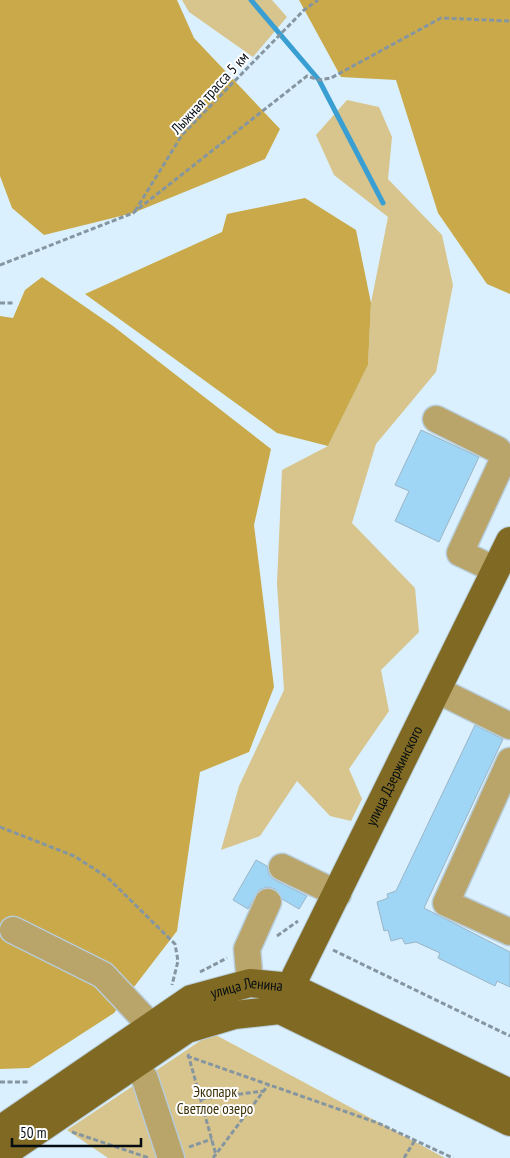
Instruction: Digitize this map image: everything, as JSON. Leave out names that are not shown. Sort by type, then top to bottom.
[{"type":"main road","name":"улица Дзержинского","points":[[285,998],[338,894],[510,541]]},
{"type":"main road","name":"улица Ленина","points":[[0,1130],[191,999],[250,983],[510,1093]]},
{"type":"main road","name":"улица Ленина","points":[[0,1156],[187,1029],[285,998],[510,1122]]},
{"type":"lane","points":[[436,419],[498,450],[507,459],[460,553],[496,570]]},
{"type":"lane","points":[[437,690],[510,726]]},
{"type":"lane","points":[[510,761],[446,903],[510,932]]},
{"type":"lane","points":[[282,867],[338,894]]},
{"type":"lane","points":[[250,983],[246,949],[268,902]]},
{"type":"lane","points":[[13,930],[103,975],[158,1021]]},
{"type":"lane","points":[[135,1063],[145,1079],[171,1158]]},
{"type":"path","name":"Лыжная трасса 5 км","points":[[133,213],[182,135],[304,10],[318,0]]},
{"type":"path","points":[[0,265],[133,213],[307,76],[319,80],[331,78],[441,18],[510,21]]},
{"type":"path","points":[[0,303],[13,303]]},
{"type":"path","points":[[0,826],[74,856],[107,877],[175,944],[178,961],[158,1021]]},
{"type":"path","points":[[314,942],[510,1036]]},
{"type":"path","points":[[180,1060],[188,1055]]},
{"type":"path","points":[[188,1055],[378,1123],[453,1158]]},
{"type":"path","points":[[188,1055],[214,1156]]},
{"type":"path","points":[[214,1156],[269,1084]]},
{"type":"path","points":[[201,1100],[265,1091]]},
{"type":"path","points":[[67,1130],[149,1158]]},
{"type":"path","points":[[404,1158],[416,1140]]},
{"type":"green space","points":[[182,0],[272,0],[287,17],[253,57],[189,12]]},
{"type":"green space","points":[[347,100],[379,107],[392,137],[388,179],[442,235],[453,285],[436,372],[376,444],[352,523],[415,588],[419,632],[381,670],[389,711],[349,769],[362,799],[351,821],[330,816],[297,781],[260,836],[221,850],[239,786],[284,690],[277,584],[282,470],[328,446],[368,365],[371,303],[388,217],[334,175],[316,135]]},
{"type":"green space","name":"Экопарк Светлое озеро","points":[[212,1033],[445,1158],[108,1158],[67,1130]]},
{"type":"shaded area","points":[[0,0],[177,0],[194,38],[280,129],[265,159],[133,213],[44,235],[12,208],[0,176]]},
{"type":"shaded area","points":[[299,0],[510,0],[510,294],[487,284],[438,213],[396,80],[341,77]]},
{"type":"shaded area","points":[[305,198],[356,230],[371,303],[368,365],[328,446],[277,433],[85,294],[222,232],[227,214]]},
{"type":"shaded area","points":[[42,277],[113,326],[271,449],[254,525],[274,687],[249,752],[200,772],[177,931],[114,1013],[29,1068],[0,1069],[0,316],[13,318],[25,290]]},
{"type":"building","points":[[421,430],[479,457],[439,542],[395,521],[409,491],[395,485]]},
{"type":"building","points":[[475,725],[503,739],[424,908],[510,952],[510,987],[497,981],[495,986],[438,958],[440,953],[416,942],[405,944],[402,938],[391,941],[388,930],[384,931],[377,902],[388,898],[387,894],[396,891]]},
{"type":"building","points":[[256,860],[267,866],[269,875],[275,880],[307,896],[299,909],[282,899],[275,889],[267,887],[259,890],[248,909],[233,900]]},
{"type":"waterway","points":[[251,0],[319,80],[383,203]]}]
